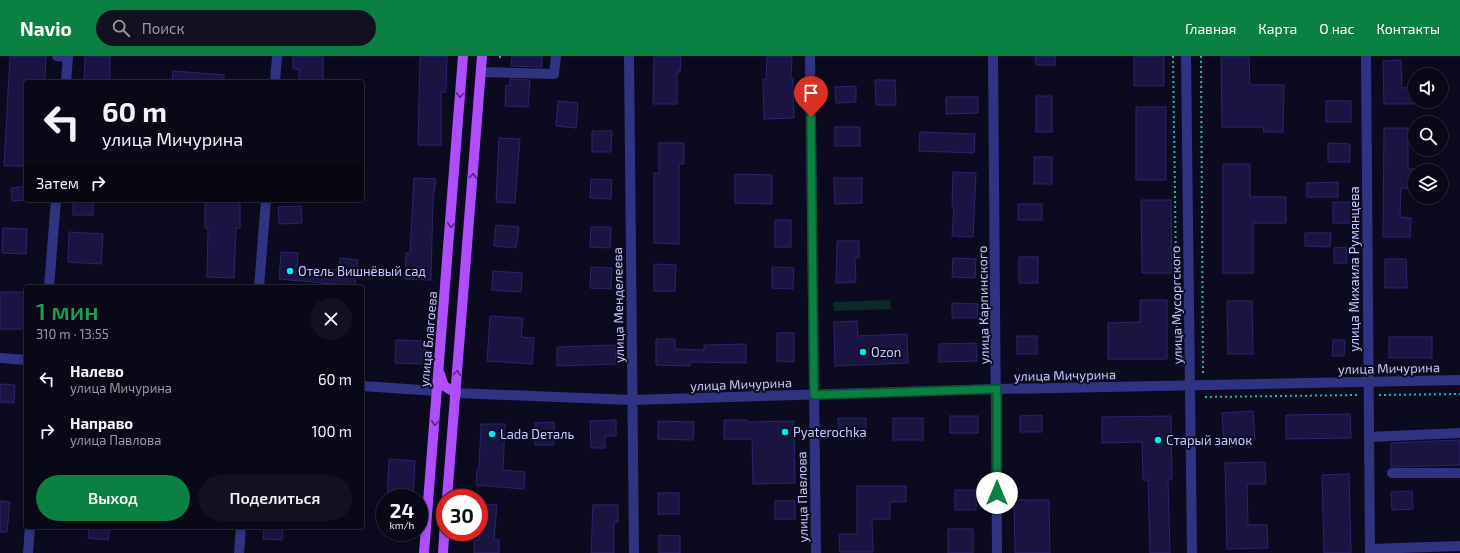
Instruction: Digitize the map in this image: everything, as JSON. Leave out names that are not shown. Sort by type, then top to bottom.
[{"type":"main road","name":"улица Благоева","points":[[424,553],[463,56]]},
{"type":"main road","points":[[448,489],[482,56]]},
{"type":"main road","points":[[439,370],[444,386],[456,392]]},
{"type":"main road","points":[[437,391],[445,395],[454,411]]},
{"type":"main road","points":[[442,553],[443,541]]},
{"type":"street","points":[[57,56],[68,56],[66,80]]},
{"type":"street","points":[[275,80],[277,56]]},
{"type":"street","points":[[481,72],[554,74],[556,56]]},
{"type":"street","name":"улица Менделеева","points":[[629,56],[634,553]]},
{"type":"street","name":"улица Павлова","points":[[810,56],[816,553]]},
{"type":"street","name":"улица Карпинского","points":[[993,56],[997,389],[997,553]]},
{"type":"street","name":"улица Мусоргского","points":[[1186,56],[1192,553]]},
{"type":"street","name":"улица Михаила Румянцева","points":[[1366,56],[1370,551]]},
{"type":"street","points":[[49,285],[56,202]]},
{"type":"street","points":[[260,285],[266,202]]},
{"type":"street","points":[[0,358],[24,360]]},
{"type":"street","name":"улица Мичурина","points":[[456,392],[632,400],[997,389],[1190,381],[1460,380]]},
{"type":"street","points":[[364,386],[437,391]]},
{"type":"street","points":[[1369,437],[1460,433]]},
{"type":"street","points":[[1392,474],[1460,473]]},
{"type":"street","points":[[28,553],[30,529]]},
{"type":"street","points":[[239,553],[241,529]]},
{"type":"street","points":[[1370,551],[1460,546]]},
{"type":"path","points":[[1174,56],[1177,337]]},
{"type":"path","points":[[1190,381],[1203,377],[1200,56]]},
{"type":"path","points":[[1204,397],[1460,394]]},
{"type":"green space","points":[[890,300],[891,309],[834,311],[833,302]]},
{"type":"building","points":[[10,56],[46,56],[45,80],[24,80],[24,166],[4,166]]},
{"type":"building","points":[[85,56],[110,56],[110,80],[84,80]]},
{"type":"building","points":[[293,56],[323,56],[323,80],[299,80],[299,69],[293,69]]},
{"type":"building","points":[[420,56],[447,56],[446,92],[441,92],[441,145],[418,145]]},
{"type":"building","points":[[512,56],[542,56],[542,67],[511,66]]},
{"type":"building","points":[[654,56],[681,56],[680,72],[677,72],[677,104],[653,104]]},
{"type":"building","points":[[767,56],[792,56],[791,78],[793,78],[794,118],[764,119],[763,79],[766,79]]},
{"type":"building","points":[[1035,56],[1055,56],[1055,65],[1036,65]]},
{"type":"building","points":[[1134,56],[1164,56],[1164,86],[1134,86]]},
{"type":"building","points":[[1221,57],[1249,57],[1250,85],[1284,85],[1283,132],[1263,132],[1264,127],[1222,127]]},
{"type":"building","points":[[1401,60],[1402,88],[1408,88],[1408,104],[1384,104],[1383,61]]},
{"type":"building","points":[[173,71],[224,75],[224,80],[172,80]]},
{"type":"building","points":[[510,79],[530,80],[528,107],[505,106],[506,85],[510,86]]},
{"type":"building","points":[[875,80],[895,80],[896,105],[876,105]]},
{"type":"building","points":[[856,86],[856,102],[836,103],[835,87]]},
{"type":"building","points":[[1036,96],[1052,96],[1052,132],[1036,132]]},
{"type":"building","points":[[946,97],[978,97],[978,113],[946,114]]},
{"type":"building","points":[[558,101],[578,103],[576,128],[556,126]]},
{"type":"building","points":[[1326,101],[1351,101],[1351,122],[1326,122]]},
{"type":"building","points":[[1136,107],[1166,107],[1166,180],[1136,180]]},
{"type":"building","points":[[835,127],[860,127],[860,146],[835,146]]},
{"type":"building","points":[[1384,128],[1408,128],[1408,188],[1401,188],[1400,217],[1411,218],[1410,237],[1383,237]]},
{"type":"building","points":[[592,131],[612,131],[611,152],[592,152]]},
{"type":"building","points":[[920,132],[975,134],[974,153],[919,151]]},
{"type":"building","points":[[499,138],[520,139],[515,203],[496,202]]},
{"type":"building","points":[[659,143],[684,143],[684,164],[679,164],[679,244],[654,243],[654,173],[659,173]]},
{"type":"building","points":[[1328,143],[1350,144],[1350,162],[1328,162]]},
{"type":"building","points":[[1034,157],[1052,157],[1052,184],[1034,184]]},
{"type":"building","points":[[1223,164],[1250,164],[1250,197],[1286,197],[1286,223],[1253,223],[1253,273],[1223,273]]},
{"type":"building","points":[[953,172],[976,173],[973,237],[952,236],[954,207],[952,207]]},
{"type":"building","points":[[735,174],[772,175],[772,204],[735,203]]},
{"type":"building","points":[[414,178],[436,179],[433,199],[431,280],[405,279],[406,253],[410,253]]},
{"type":"building","points":[[834,178],[862,178],[862,203],[835,204]]},
{"type":"building","points":[[591,179],[612,180],[611,199],[590,198]]},
{"type":"building","points":[[1338,182],[1338,197],[1307,197],[1307,183]]},
{"type":"building","points":[[24,186],[24,200],[12,201],[11,188]]},
{"type":"building","points":[[1141,200],[1171,200],[1172,273],[1142,273]]},
{"type":"building","points":[[73,202],[93,202],[93,215],[73,215]]},
{"type":"building","points":[[205,202],[240,202],[240,228],[236,228],[234,278],[207,277],[208,228],[205,228]]},
{"type":"building","points":[[1333,202],[1355,202],[1355,223],[1333,223]]},
{"type":"building","points":[[1018,204],[1042,204],[1042,220],[1018,220]]},
{"type":"building","points":[[301,206],[302,223],[279,224],[278,207]]},
{"type":"building","points":[[775,220],[791,220],[791,247],[775,247]]},
{"type":"building","points":[[496,225],[519,227],[516,248],[494,246]]},
{"type":"building","points":[[591,227],[611,227],[610,248],[590,247]]},
{"type":"building","points":[[3,228],[27,229],[26,254],[2,253]]},
{"type":"building","points":[[69,232],[103,234],[101,264],[68,262]]},
{"type":"building","points":[[1305,233],[1331,233],[1330,247],[1305,246]]},
{"type":"building","points":[[837,241],[859,241],[859,257],[855,258],[856,282],[836,283]]},
{"type":"building","points":[[1346,247],[1347,263],[1334,263],[1334,248]]},
{"type":"building","points":[[281,252],[298,253],[297,266],[339,270],[340,258],[358,260],[355,285],[279,279]]},
{"type":"building","points":[[1019,257],[1038,257],[1038,283],[1019,283]]},
{"type":"building","points":[[953,258],[976,259],[975,278],[952,277]]},
{"type":"building","points":[[1385,259],[1406,259],[1407,288],[1385,288]]},
{"type":"building","points":[[654,264],[676,265],[675,291],[654,291]]},
{"type":"building","points":[[591,267],[612,268],[611,289],[590,288]]},
{"type":"building","points":[[772,267],[794,268],[793,289],[772,288]]},
{"type":"building","points":[[493,271],[522,273],[521,292],[492,290]]},
{"type":"building","points":[[0,292],[24,292],[24,329],[0,329]]},
{"type":"building","points":[[1140,300],[1167,300],[1167,359],[1108,359],[1108,323],[1140,322]]},
{"type":"building","points":[[1227,301],[1252,301],[1253,354],[1228,354]]},
{"type":"building","points":[[952,303],[978,304],[977,318],[952,318]]},
{"type":"building","points":[[490,316],[523,318],[521,337],[534,338],[532,364],[487,361]]},
{"type":"building","points":[[857,321],[858,336],[907,334],[908,363],[835,366],[834,322]]},
{"type":"building","points":[[777,333],[794,333],[794,362],[777,361]]},
{"type":"building","points":[[1017,336],[1037,336],[1037,354],[1017,354]]},
{"type":"building","points":[[1389,337],[1432,337],[1432,358],[1389,358]]},
{"type":"building","points":[[656,339],[675,339],[675,349],[704,350],[704,345],[746,344],[746,363],[690,362],[690,366],[656,365]]},
{"type":"building","points":[[396,340],[426,341],[424,364],[395,363]]},
{"type":"building","points":[[1333,340],[1345,340],[1344,356],[1332,356]]},
{"type":"building","points":[[976,343],[977,361],[939,362],[939,344]]},
{"type":"building","points":[[615,345],[616,364],[557,366],[557,347]]},
{"type":"building","points":[[0,384],[15,385],[14,403],[0,402]]},
{"type":"building","points":[[1253,411],[1255,440],[1224,442],[1222,413]]},
{"type":"building","points":[[1350,414],[1351,438],[1286,439],[1286,415]]},
{"type":"building","points":[[1042,415],[1042,432],[1020,432],[1020,416]]},
{"type":"building","points":[[950,416],[978,416],[978,433],[950,433]]},
{"type":"building","points":[[1171,416],[1172,479],[1168,479],[1170,553],[1150,553],[1148,480],[1143,480],[1142,442],[1102,443],[1102,417]]},
{"type":"building","points":[[838,418],[866,418],[866,435],[839,436]]},
{"type":"building","points":[[893,418],[923,418],[923,440],[893,440]]},
{"type":"building","points":[[616,420],[616,436],[605,436],[605,448],[591,448],[590,421]]},
{"type":"building","points":[[724,420],[747,420],[747,422],[794,421],[795,483],[753,484],[752,439],[724,439]]},
{"type":"building","points":[[658,421],[694,422],[693,440],[658,439]]},
{"type":"building","points":[[554,422],[554,445],[535,445],[535,423]]},
{"type":"building","points":[[481,424],[505,424],[503,470],[525,472],[524,489],[476,485],[477,469],[479,469]]},
{"type":"building","points":[[1460,440],[1460,465],[1391,467],[1391,443]]},
{"type":"building","points":[[389,459],[415,461],[413,489],[387,489]]},
{"type":"building","points":[[1265,462],[1266,484],[1247,484],[1248,525],[1267,525],[1268,548],[1227,549],[1225,463]]},
{"type":"building","points":[[1349,474],[1351,553],[1324,553],[1322,475]]},
{"type":"building","points":[[857,486],[906,486],[906,502],[890,502],[890,519],[872,519],[873,552],[840,552],[839,534],[857,534]]},
{"type":"building","points":[[955,490],[976,490],[976,510],[955,510]]},
{"type":"building","points":[[1412,491],[1413,509],[1392,510],[1391,492]]},
{"type":"building","points":[[658,493],[679,493],[679,514],[658,514]]},
{"type":"building","points":[[1014,500],[1049,500],[1050,553],[1015,553]]},
{"type":"building","points":[[0,501],[10,502],[7,532],[0,532]]},
{"type":"building","points":[[775,501],[795,501],[795,519],[775,519]]},
{"type":"building","points":[[488,504],[497,505],[494,540],[499,540],[499,553],[474,553],[474,541],[488,541]]},
{"type":"building","points":[[593,505],[618,505],[618,522],[614,522],[614,553],[591,553]]},
{"type":"building","points":[[89,529],[110,529],[108,540],[88,538]]},
{"type":"building","points":[[264,529],[283,529],[282,540],[263,539]]},
{"type":"building","points":[[948,529],[973,529],[973,553],[948,553]]},
{"type":"building","points":[[659,535],[680,536],[680,553],[659,553]]},
{"type":"place","name":"Отель Вишнёвый сад","points":[[290,271]]},
{"type":"place","name":"Ozon","points":[[863,352]]},
{"type":"place","name":"Pyaterochka","points":[[785,432]]},
{"type":"place","name":"Lada Dеталь","points":[[492,434]]},
{"type":"place","name":"Старый замок","points":[[1158,440]]},
{"type":"route","points":[[811,117],[814,395],[997,389],[997,493]]}]
